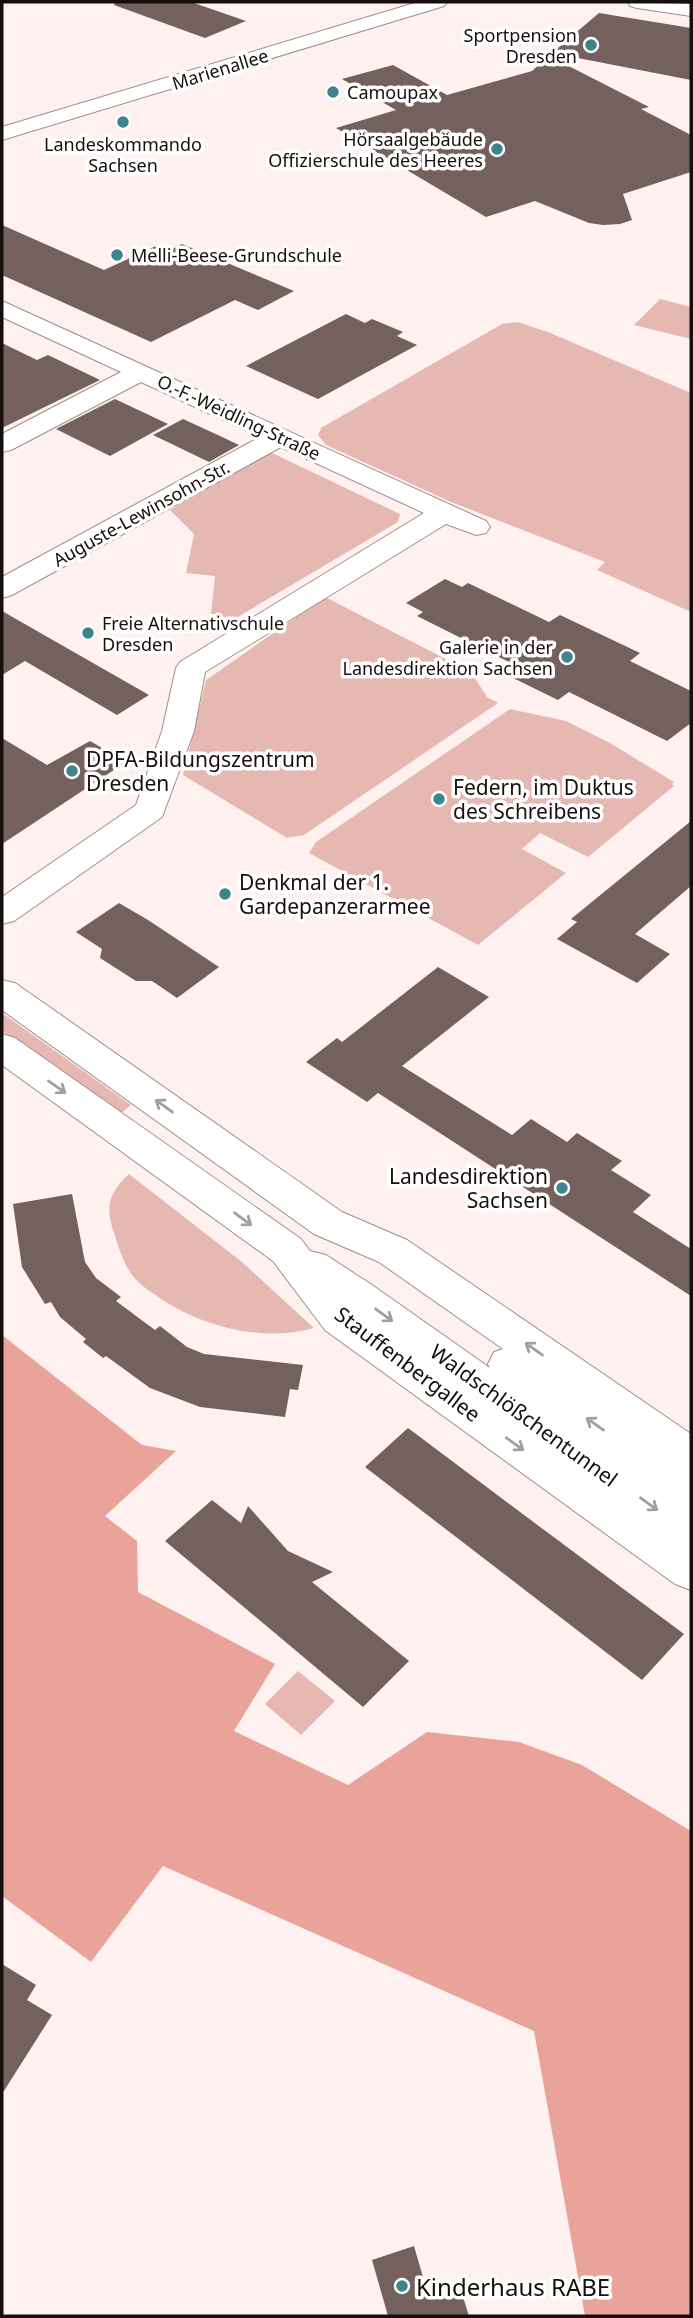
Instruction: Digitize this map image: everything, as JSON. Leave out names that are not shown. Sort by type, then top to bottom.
[{"type":"street","name":"Marienallee","points":[[2,134],[437,2]]},
{"type":"street","points":[[637,2],[691,10]]},
{"type":"street","name":"O.-F.-Weidling-Straße","points":[[5,313],[141,372],[476,527]]},
{"type":"street","points":[[2,444],[141,372]]},
{"type":"street","name":"Auguste-Lewinsohn-Str.","points":[[2,589],[280,436]]},
{"type":"street","points":[[2,913],[150,810],[178,731],[191,667],[444,513]]},
{"type":"street","points":[[2,992],[328,1223],[393,1251],[691,1457]]},
{"type":"street","name":"Stauffenbergallee","points":[[2,1047],[287,1250],[340,1318],[691,1570]]},
{"type":"street","name":"Waldschlößchentunnel","points":[[328,1223],[375,1269],[691,1492]]},
{"type":"street","name":"Waldschlößchentunnel","points":[[287,1250],[358,1296],[691,1535]]},
{"type":"shaded area","points":[[660,299],[691,307],[691,339],[634,325]]},
{"type":"shaded area","points":[[518,322],[548,332],[691,393],[691,612],[597,570],[605,562],[451,502],[326,445],[318,435],[321,428],[502,324]]},
{"type":"shaded area","points":[[270,452],[400,514],[398,522],[209,634],[215,576],[186,573],[194,534],[170,510]]},
{"type":"shaded area","points":[[325,597],[471,672],[487,697],[498,703],[304,835],[287,838],[183,775],[206,680]]},
{"type":"shaded area","points":[[510,709],[566,721],[610,743],[674,782],[674,786],[588,857],[540,833],[522,849],[566,873],[478,945],[309,853],[316,842]]},
{"type":"shaded area","points":[[2,1013],[131,1105],[119,1115],[2,1031]]},
{"type":"shaded area","points":[[129,1174],[242,1262],[314,1328],[295,1332],[255,1333],[215,1325],[178,1309],[142,1285],[124,1261],[109,1209],[116,1188]]},
{"type":"shaded area","points":[[2,1335],[142,1445],[176,1451],[105,1516],[137,1541],[138,1592],[275,1664],[234,1731],[348,1785],[427,1732],[519,1742],[582,1765],[691,1831],[691,2316],[585,2316],[534,2031],[163,1866],[91,1962],[2,1896]]},
{"type":"shaded area","points":[[298,1671],[335,1701],[301,1735],[265,1704]]},
{"type":"building","points":[[115,2],[191,2],[246,21],[205,38],[114,5]]},
{"type":"building","points":[[599,13],[691,28],[691,80],[552,53]]},
{"type":"building","points":[[549,56],[649,107],[641,109],[691,135],[691,172],[623,194],[632,220],[620,224],[589,223],[535,201],[486,217],[336,128],[396,110],[342,79],[393,65],[447,95],[532,71]]},
{"type":"building","points":[[2,225],[104,270],[156,246],[169,251],[182,244],[294,291],[258,310],[235,300],[151,342],[2,275]]},
{"type":"building","points":[[346,314],[365,323],[372,319],[403,332],[397,336],[417,345],[318,399],[246,366]]},
{"type":"building","points":[[2,343],[37,360],[48,355],[100,380],[2,428]]},
{"type":"building","points":[[115,399],[168,424],[110,456],[56,429]]},
{"type":"building","points":[[183,419],[239,445],[209,462],[153,435]]},
{"type":"building","name":"Galerie in der Landesdirektion Sachsen","points":[[445,579],[462,587],[468,583],[549,622],[560,615],[640,653],[630,661],[691,691],[691,723],[667,741],[569,692],[558,700],[497,670],[509,662],[417,616],[423,612],[406,603]]},
{"type":"building","points":[[2,611],[149,695],[117,715],[25,661],[2,675]]},
{"type":"building","points":[[2,738],[47,765],[90,741],[126,762],[2,844]]},
{"type":"building","points":[[691,821],[691,886],[635,934],[670,954],[637,983],[557,939],[577,922],[571,919]]},
{"type":"building","points":[[119,903],[219,967],[177,998],[152,981],[136,981],[100,958],[102,949],[76,932]]},
{"type":"building","points":[[438,967],[489,997],[402,1066],[512,1135],[531,1119],[567,1142],[577,1133],[622,1161],[611,1170],[651,1195],[633,1212],[691,1249],[691,1296],[378,1093],[367,1102],[306,1062],[337,1038],[342,1042]]},
{"type":"building","points":[[72,1194],[85,1262],[96,1278],[121,1297],[116,1301],[155,1330],[160,1326],[187,1347],[204,1354],[303,1365],[298,1390],[290,1389],[285,1417],[200,1407],[150,1388],[83,1342],[86,1339],[60,1317],[51,1302],[45,1304],[22,1267],[13,1204]]},
{"type":"building","points":[[408,1428],[684,1634],[642,1680],[365,1467]]},
{"type":"building","points":[[212,1500],[241,1523],[248,1506],[288,1551],[333,1572],[312,1582],[409,1661],[363,1707],[165,1541]]},
{"type":"building","points":[[2,1964],[36,1985],[27,2000],[52,2015],[2,2094]]},
{"type":"building","name":"Kinderhaus RABE","points":[[414,2246],[427,2291],[458,2281],[469,2316],[388,2316],[372,2260]]},
{"type":"place","name":"Sportpension Dresden","points":[[591,45]]},
{"type":"place","name":"Camoupax","points":[[333,92]]},
{"type":"place","name":"Landeskommando Sachsen","points":[[123,122]]},
{"type":"place","name":"Hörsaalgebäude Offizierschule des Heeres","points":[[497,149]]},
{"type":"place","name":"Melli-Beese-Grundschule","points":[[117,255]]},
{"type":"place","name":"Freie Alternativschule Dresden","points":[[88,633]]},
{"type":"place","name":"Galerie in der Landesdirektion Sachsen","points":[[567,657]]},
{"type":"place","name":"DPFA-Bildungszentrum Dresden","points":[[72,771]]},
{"type":"place","name":"Federn, im Duktus des Schreibens","points":[[439,799]]},
{"type":"place","name":"Denkmal der 1. Gardepanzerarmee","points":[[225,894]]},
{"type":"place","name":"Landesdirektion Sachsen","points":[[562,1188]]},
{"type":"place","name":"Kinderhaus RABE","points":[[402,2286]]}]
